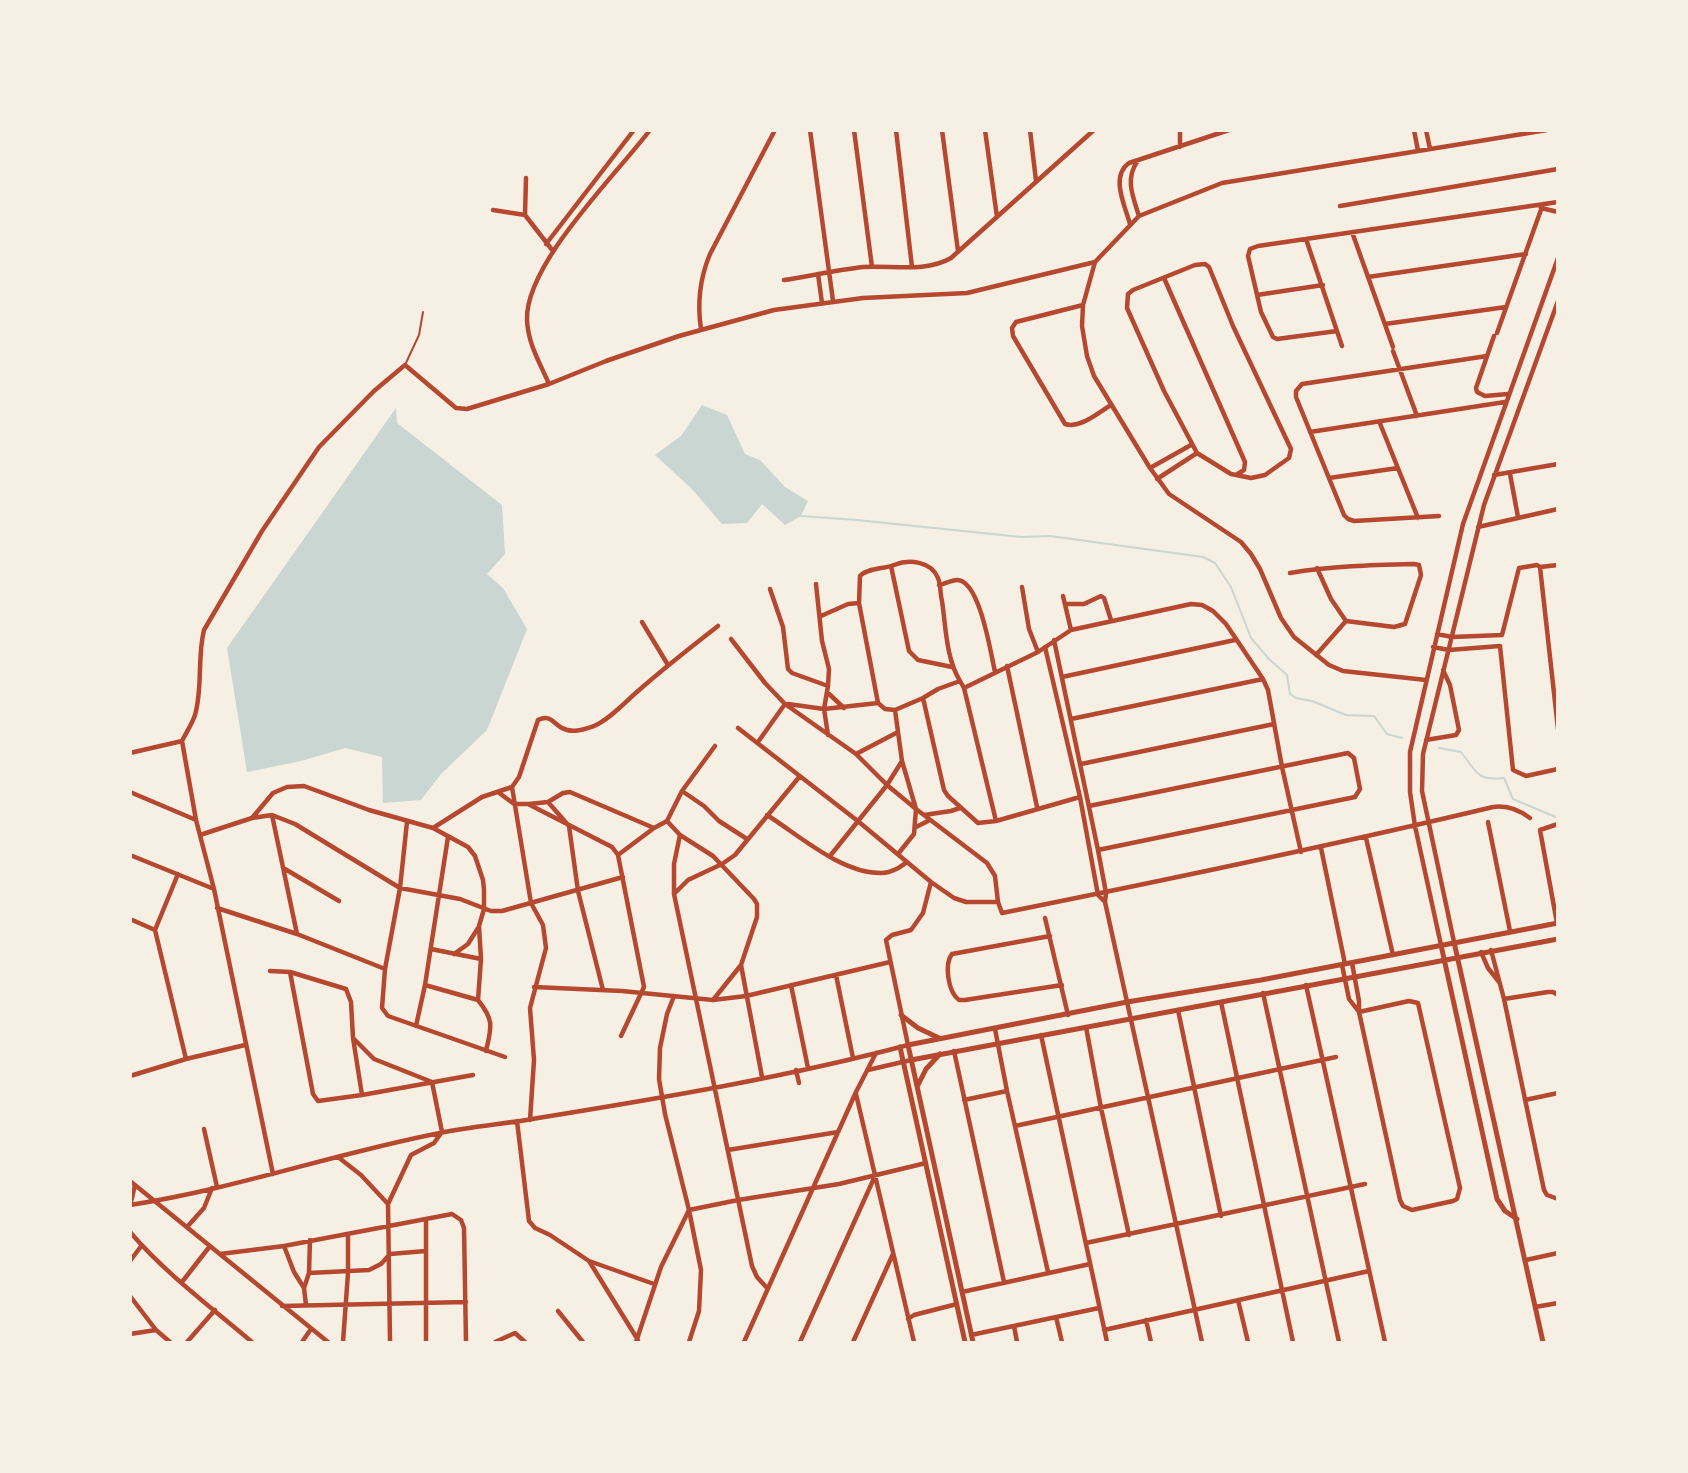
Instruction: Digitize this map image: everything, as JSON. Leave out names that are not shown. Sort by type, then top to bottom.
[{"type":"street","points":[[546,244],[634,130]]},
{"type":"street","points":[[549,384],[530,342],[527,318],[530,298],[538,277],[552,251],[650,130]]},
{"type":"street","points":[[701,329],[700,291],[704,268],[775,130]]},
{"type":"street","points":[[810,130],[833,301]]},
{"type":"street","points":[[854,130],[872,267]]},
{"type":"street","points":[[896,130],[912,267]]},
{"type":"street","points":[[942,130],[958,251]]},
{"type":"street","points":[[985,130],[997,217]]},
{"type":"street","points":[[1030,130],[1036,181]]},
{"type":"street","points":[[784,280],[872,267],[941,264],[1094,130]]},
{"type":"street","points":[[1180,130],[1180,147]]},
{"type":"street","points":[[1130,224],[1122,193],[1120,173],[1123,167],[1229,130]]},
{"type":"street","points":[[1414,130],[1418,151]]},
{"type":"street","points":[[1426,130],[1430,149]]},
{"type":"street","points":[[1426,680],[1343,671],[1329,665],[1294,637],[1281,618],[1260,569],[1241,542],[1169,494],[1150,468],[1094,376],[1087,356],[1082,326],[1083,305],[1095,262],[1138,216],[1222,183],[1546,130]]},
{"type":"street","points":[[1137,162],[1130,174],[1138,216]]},
{"type":"street","points":[[1340,206],[1557,169]]},
{"type":"street","points":[[526,178],[525,215],[552,251]]},
{"type":"street","points":[[1543,206],[1557,202]]},
{"type":"street","points":[[1337,331],[1277,339],[1273,337],[1261,312],[1248,256],[1250,249],[1257,246],[1536,205],[1557,212]]},
{"type":"street","points":[[1508,394],[1480,395],[1477,392],[1477,383],[1543,206]]},
{"type":"street","points":[[492,210],[525,215]]},
{"type":"street","points":[[1352,232],[1417,416]]},
{"type":"street","points":[[1306,239],[1342,346]]},
{"type":"street","points":[[1368,277],[1526,254]]},
{"type":"street","points":[[1517,1219],[1504,1211],[1497,1199],[1415,826],[1409,768],[1410,752],[1433,647],[1463,524],[1557,258]]},
{"type":"street","points":[[273,1174],[214,889],[196,820],[182,741],[195,716],[200,688],[200,645],[204,630],[262,531],[319,447],[374,391],[405,365],[456,408],[462,410],[549,384],[606,361],[701,329],[774,310],[863,297],[967,293],[1095,262]]},
{"type":"street","points":[[1205,264],[1209,267],[1233,326],[1291,449],[1289,458],[1264,475],[1251,478],[1235,475],[1197,453],[1191,445],[1127,308],[1128,294],[1164,278],[1195,265],[1205,264]]},
{"type":"street","points":[[818,274],[822,303]]},
{"type":"street","points":[[1164,278],[1245,462],[1244,470],[1235,475]]},
{"type":"street","points":[[1257,295],[1323,285]]},
{"type":"street","points":[[1543,1342],[1428,823],[1422,791],[1421,767],[1478,527],[1494,475],[1557,301]]},
{"type":"street","points":[[1083,305],[1016,322],[1012,328],[1013,336],[1065,424],[1078,425],[1111,405]]},
{"type":"street","points":[[1385,324],[1506,307]]},
{"type":"street","points":[[1531,329],[1546,333]]},
{"type":"street","points":[[1439,516],[1354,521],[1348,519],[1344,515],[1310,432],[1296,392],[1302,384],[1487,356]]},
{"type":"street","points":[[1310,432],[1505,402]]},
{"type":"street","points":[[1379,421],[1418,518]]},
{"type":"street","points":[[1150,468],[1191,445]]},
{"type":"street","points":[[1157,479],[1197,453]]},
{"type":"street","points":[[1494,475],[1557,464]]},
{"type":"street","points":[[1329,478],[1398,468]]},
{"type":"street","points":[[1510,474],[1518,517]]},
{"type":"street","points":[[1478,527],[1557,509]]},
{"type":"street","points":[[960,681],[895,710],[885,709],[878,703],[859,603],[860,576],[864,572],[912,561],[926,565],[938,578],[952,667],[960,681],[964,688],[996,821]]},
{"type":"street","points":[[1290,573],[1317,568],[1419,565],[1421,570],[1405,624],[1394,627],[1346,621],[1331,599],[1317,568]]},
{"type":"street","points":[[1437,634],[1452,637],[1502,635],[1519,568],[1557,565]]},
{"type":"street","points":[[891,566],[909,651],[918,660],[952,667]]},
{"type":"street","points":[[1540,567],[1557,729]]},
{"type":"street","points":[[939,585],[957,580],[962,581],[979,602],[995,672]]},
{"type":"street","points":[[816,584],[822,641],[829,669],[824,709],[828,735]]},
{"type":"street","points":[[1022,587],[1029,629],[1038,652]]},
{"type":"street","points":[[770,589],[783,627],[788,669],[792,673],[828,686]]},
{"type":"street","points":[[1063,596],[1067,604],[1071,630]]},
{"type":"street","points":[[1067,604],[1084,604],[1099,597],[1104,598],[1111,620]]},
{"type":"street","points":[[821,616],[848,604],[859,603]]},
{"type":"street","points":[[964,688],[1046,648],[1054,640],[1071,630],[1191,604],[1202,605],[1213,611],[1226,624],[1234,640],[1263,679],[1268,690],[1301,852]]},
{"type":"street","points":[[1316,655],[1346,621]]},
{"type":"street","points":[[642,622],[668,665]]},
{"type":"street","points":[[433,828],[482,797],[512,787],[519,777],[538,720],[543,717],[550,718],[562,729],[569,730],[579,730],[600,723],[718,626]]},
{"type":"street","points":[[731,639],[754,670],[785,704],[855,754],[916,809],[987,863],[995,876],[998,902],[1002,913],[1321,848],[1503,806],[1519,811],[1530,818]]},
{"type":"street","points":[[1054,640],[1098,850],[1106,893],[1104,902],[1202,1342]]},
{"type":"street","points":[[1062,677],[1234,640]]},
{"type":"street","points":[[1433,647],[1449,650],[1500,646],[1513,770],[1526,776],[1557,769]]},
{"type":"street","points":[[1046,648],[1080,797],[1098,895],[1104,902]]},
{"type":"street","points":[[1007,666],[1037,807]]},
{"type":"street","points":[[1426,740],[1456,735],[1459,730],[1450,685],[1443,670]]},
{"type":"street","points":[[1063,721],[1263,679]]},
{"type":"street","points":[[1553,684],[1557,694]]},
{"type":"street","points":[[827,693],[844,708]]},
{"type":"street","points":[[923,698],[944,790],[978,823],[996,821],[1037,807],[1080,797]]},
{"type":"street","points":[[785,704],[824,709],[878,703]]},
{"type":"street","points":[[758,742],[785,704]]},
{"type":"street","points":[[895,710],[902,761],[916,809],[914,834],[898,854]]},
{"type":"street","points":[[1081,764],[1274,724]]},
{"type":"street","points":[[738,728],[859,822],[931,882],[960,900],[998,902]]},
{"type":"street","points":[[855,754],[898,732]]},
{"type":"street","points":[[130,753],[182,741]]},
{"type":"street","points":[[618,855],[667,821],[682,791],[715,746]]},
{"type":"street","points":[[1089,806],[1348,753],[1354,758],[1360,789],[1355,797],[1098,850]]},
{"type":"street","points":[[830,856],[859,822],[902,761]]},
{"type":"street","points":[[674,894],[688,880],[722,864],[735,855],[800,776]]},
{"type":"street","points":[[252,818],[273,793],[287,787],[304,786],[407,822],[433,828],[472,851],[483,880],[484,909],[479,926],[468,944],[454,954]]},
{"type":"street","points":[[512,787],[531,903],[543,925],[546,948],[534,987],[529,1019],[534,1060],[530,1119]]},
{"type":"street","points":[[682,791],[747,839]]},
{"type":"street","points":[[130,792],[196,820]]},
{"type":"street","points":[[498,792],[514,804],[548,802],[563,792],[576,793],[654,828]]},
{"type":"street","points":[[548,802],[569,826],[578,891],[603,990]]},
{"type":"street","points":[[528,804],[612,847],[618,855],[644,979],[642,993],[621,1036]]},
{"type":"street","points":[[924,815],[960,808]]},
{"type":"street","points":[[200,835],[252,818],[272,815],[295,824],[400,888],[460,899],[484,909],[502,911],[623,877]]},
{"type":"street","points":[[272,815],[297,934]]},
{"type":"street","points":[[767,815],[850,868],[884,874],[907,862]]},
{"type":"street","points":[[916,827],[930,820]]},
{"type":"street","points":[[667,821],[680,835],[700,846],[722,864],[754,899],[758,911],[741,966],[713,1000]]},
{"type":"street","points":[[407,822],[400,888],[385,969],[382,1008],[388,1016],[505,1057]]},
{"type":"street","points":[[1488,822],[1510,931]]},
{"type":"street","points":[[135,1185],[131,1205],[215,1188],[442,1132],[530,1119],[715,1086],[941,1038],[1557,923],[1540,830],[1557,824]]},
{"type":"street","points":[[680,835],[674,864],[674,894],[752,1266],[757,1277],[767,1288]]},
{"type":"street","points":[[416,1026],[425,985],[448,837]]},
{"type":"street","points":[[1366,838],[1393,955]]},
{"type":"street","points":[[1321,848],[1346,964],[1344,978],[1349,999],[1359,1012]]},
{"type":"street","points":[[130,855],[214,889]]},
{"type":"street","points":[[285,869],[339,901]]},
{"type":"street","points":[[178,874],[155,930],[186,1059]]},
{"type":"street","points":[[931,882],[923,913],[911,930],[892,935],[886,940],[973,1342]]},
{"type":"street","points":[[217,908],[297,934],[385,969]]},
{"type":"street","points":[[1045,918],[1068,1015]]},
{"type":"street","points":[[130,919],[155,930]]},
{"type":"street","points":[[478,1000],[481,959],[479,926]]},
{"type":"street","points":[[1050,936],[952,954],[947,966],[952,991],[959,1000],[965,1000],[1062,985]]},
{"type":"street","points":[[868,1070],[954,1051],[1557,939]]},
{"type":"street","points":[[431,949],[481,959]]},
{"type":"street","points":[[1491,950],[1504,999],[1544,1190],[1547,1196],[1557,1199]]},
{"type":"street","points":[[1481,952],[1488,968],[1500,984]]},
{"type":"street","points":[[534,987],[603,990],[713,1000],[746,996],[890,962]]},
{"type":"street","points":[[1346,964],[1354,976],[1359,1012],[1400,1200],[1403,1206],[1412,1209],[1453,1201],[1457,1198],[1460,1188],[1418,1002],[1409,1001],[1359,1012]]},
{"type":"street","points":[[741,966],[762,1077]]},
{"type":"street","points":[[270,971],[290,972],[346,988],[351,1002],[353,1038],[362,1095]]},
{"type":"street","points":[[290,972],[315,1099],[322,1102],[473,1075]]},
{"type":"street","points":[[836,975],[853,1058]]},
{"type":"street","points":[[425,985],[478,1000],[489,1013],[491,1022],[486,1051]]},
{"type":"street","points":[[791,985],[808,1068]]},
{"type":"street","points":[[1306,986],[1384,1342]]},
{"type":"street","points":[[1504,999],[1548,992],[1557,995]]},
{"type":"street","points":[[1263,993],[1339,1342]]},
{"type":"street","points":[[674,996],[667,1014],[658,1064],[661,1096],[701,1270],[702,1291],[699,1311],[689,1342]]},
{"type":"street","points":[[1221,1002],[1293,1342]]},
{"type":"street","points":[[1178,1010],[1221,1216]]},
{"type":"street","points":[[901,1015],[918,1028],[941,1038]]},
{"type":"street","points":[[1086,1027],[1129,1235]]},
{"type":"street","points":[[995,1029],[1048,1272]]},
{"type":"street","points":[[1041,1035],[1107,1342]]},
{"type":"street","points":[[353,1038],[374,1059],[432,1083]]},
{"type":"street","points":[[130,1076],[186,1059],[245,1045]]},
{"type":"street","points":[[900,1047],[965,1342]]},
{"type":"street","points":[[954,1051],[1004,1282]]},
{"type":"street","points":[[744,1342],[856,1092],[876,1053]]},
{"type":"street","points":[[917,1087],[926,1069],[940,1054]]},
{"type":"street","points":[[1015,1126],[1336,1057]]},
{"type":"street","points":[[796,1070],[799,1083]]},
{"type":"street","points":[[390,1342],[388,1204],[411,1155],[434,1143],[442,1132],[432,1083]]},
{"type":"street","points":[[964,1100],[1007,1091]]},
{"type":"street","points":[[856,1092],[914,1342]]},
{"type":"street","points":[[1525,1100],[1557,1093]]},
{"type":"street","points":[[517,1121],[529,1221],[535,1228],[589,1261],[654,1284]]},
{"type":"street","points":[[187,1227],[204,1208],[215,1188],[204,1129]]},
{"type":"street","points":[[728,1150],[838,1132]]},
{"type":"street","points":[[338,1157],[361,1175],[388,1204]]},
{"type":"street","points":[[689,1210],[875,1176],[926,1163]]},
{"type":"street","points":[[800,1342],[875,1176]]},
{"type":"street","points":[[130,1181],[328,1342]]},
{"type":"street","points":[[1086,1243],[1365,1184]]},
{"type":"street","points":[[638,1342],[654,1284],[669,1248],[689,1210]]},
{"type":"street","points":[[220,1254],[284,1246],[452,1214],[461,1220],[465,1235],[466,1342]]},
{"type":"street","points":[[426,1219],[426,1342]]},
{"type":"street","points":[[130,1232],[182,1282],[252,1342]]},
{"type":"street","points":[[343,1342],[348,1273],[348,1234]]},
{"type":"street","points":[[304,1288],[309,1274],[310,1240]]},
{"type":"street","points":[[130,1261],[142,1245]]},
{"type":"street","points":[[182,1282],[210,1246]]},
{"type":"street","points":[[284,1246],[294,1272],[304,1288],[306,1305]]},
{"type":"street","points":[[309,1274],[348,1273],[376,1268],[390,1254],[426,1251]]},
{"type":"street","points":[[1526,1260],[1557,1253]]},
{"type":"street","points":[[853,1342],[893,1254]]},
{"type":"street","points":[[589,1261],[638,1342]]},
{"type":"street","points":[[962,1292],[1090,1264]]},
{"type":"street","points":[[1104,1330],[1369,1271]]},
{"type":"street","points":[[130,1296],[156,1330],[170,1342]]},
{"type":"street","points":[[1238,1300],[1248,1342]]},
{"type":"street","points":[[282,1306],[466,1302]]},
{"type":"street","points":[[1535,1307],[1557,1303]]},
{"type":"street","points":[[908,1319],[914,1315],[957,1304]]},
{"type":"street","points":[[971,1335],[1099,1308]]},
{"type":"street","points":[[187,1342],[214,1310]]},
{"type":"street","points":[[558,1311],[583,1342]]},
{"type":"street","points":[[1056,1317],[1062,1342]]},
{"type":"street","points":[[1146,1320],[1151,1342]]},
{"type":"street","points":[[1014,1326],[1017,1342]]},
{"type":"street","points":[[302,1342],[311,1329]]},
{"type":"street","points":[[130,1334],[156,1330]]},
{"type":"street","points":[[495,1342],[515,1333],[525,1342]]},
{"type":"lane","points":[[405,365],[419,335],[423,312]]},
{"type":"shaded area","points":[[702,405],[727,415],[745,454],[760,460],[785,487],[808,501],[801,516],[785,525],[762,504],[747,523],[722,524],[692,489],[655,455],[681,436]]},
{"type":"shaded area","points":[[396,408],[397,423],[502,505],[505,554],[487,574],[503,588],[527,629],[487,730],[441,774],[421,800],[383,803],[382,757],[345,748],[301,761],[247,772],[227,648]]},
{"type":"waterway","points":[[801,516],[1021,537],[1050,536],[1203,557],[1215,563],[1231,587],[1251,638],[1287,675],[1290,694],[1346,715],[1374,716],[1387,734],[1402,738]]},
{"type":"waterway","points":[[1439,748],[1461,752],[1478,774],[1488,778],[1504,778],[1513,799],[1558,818]]}]
